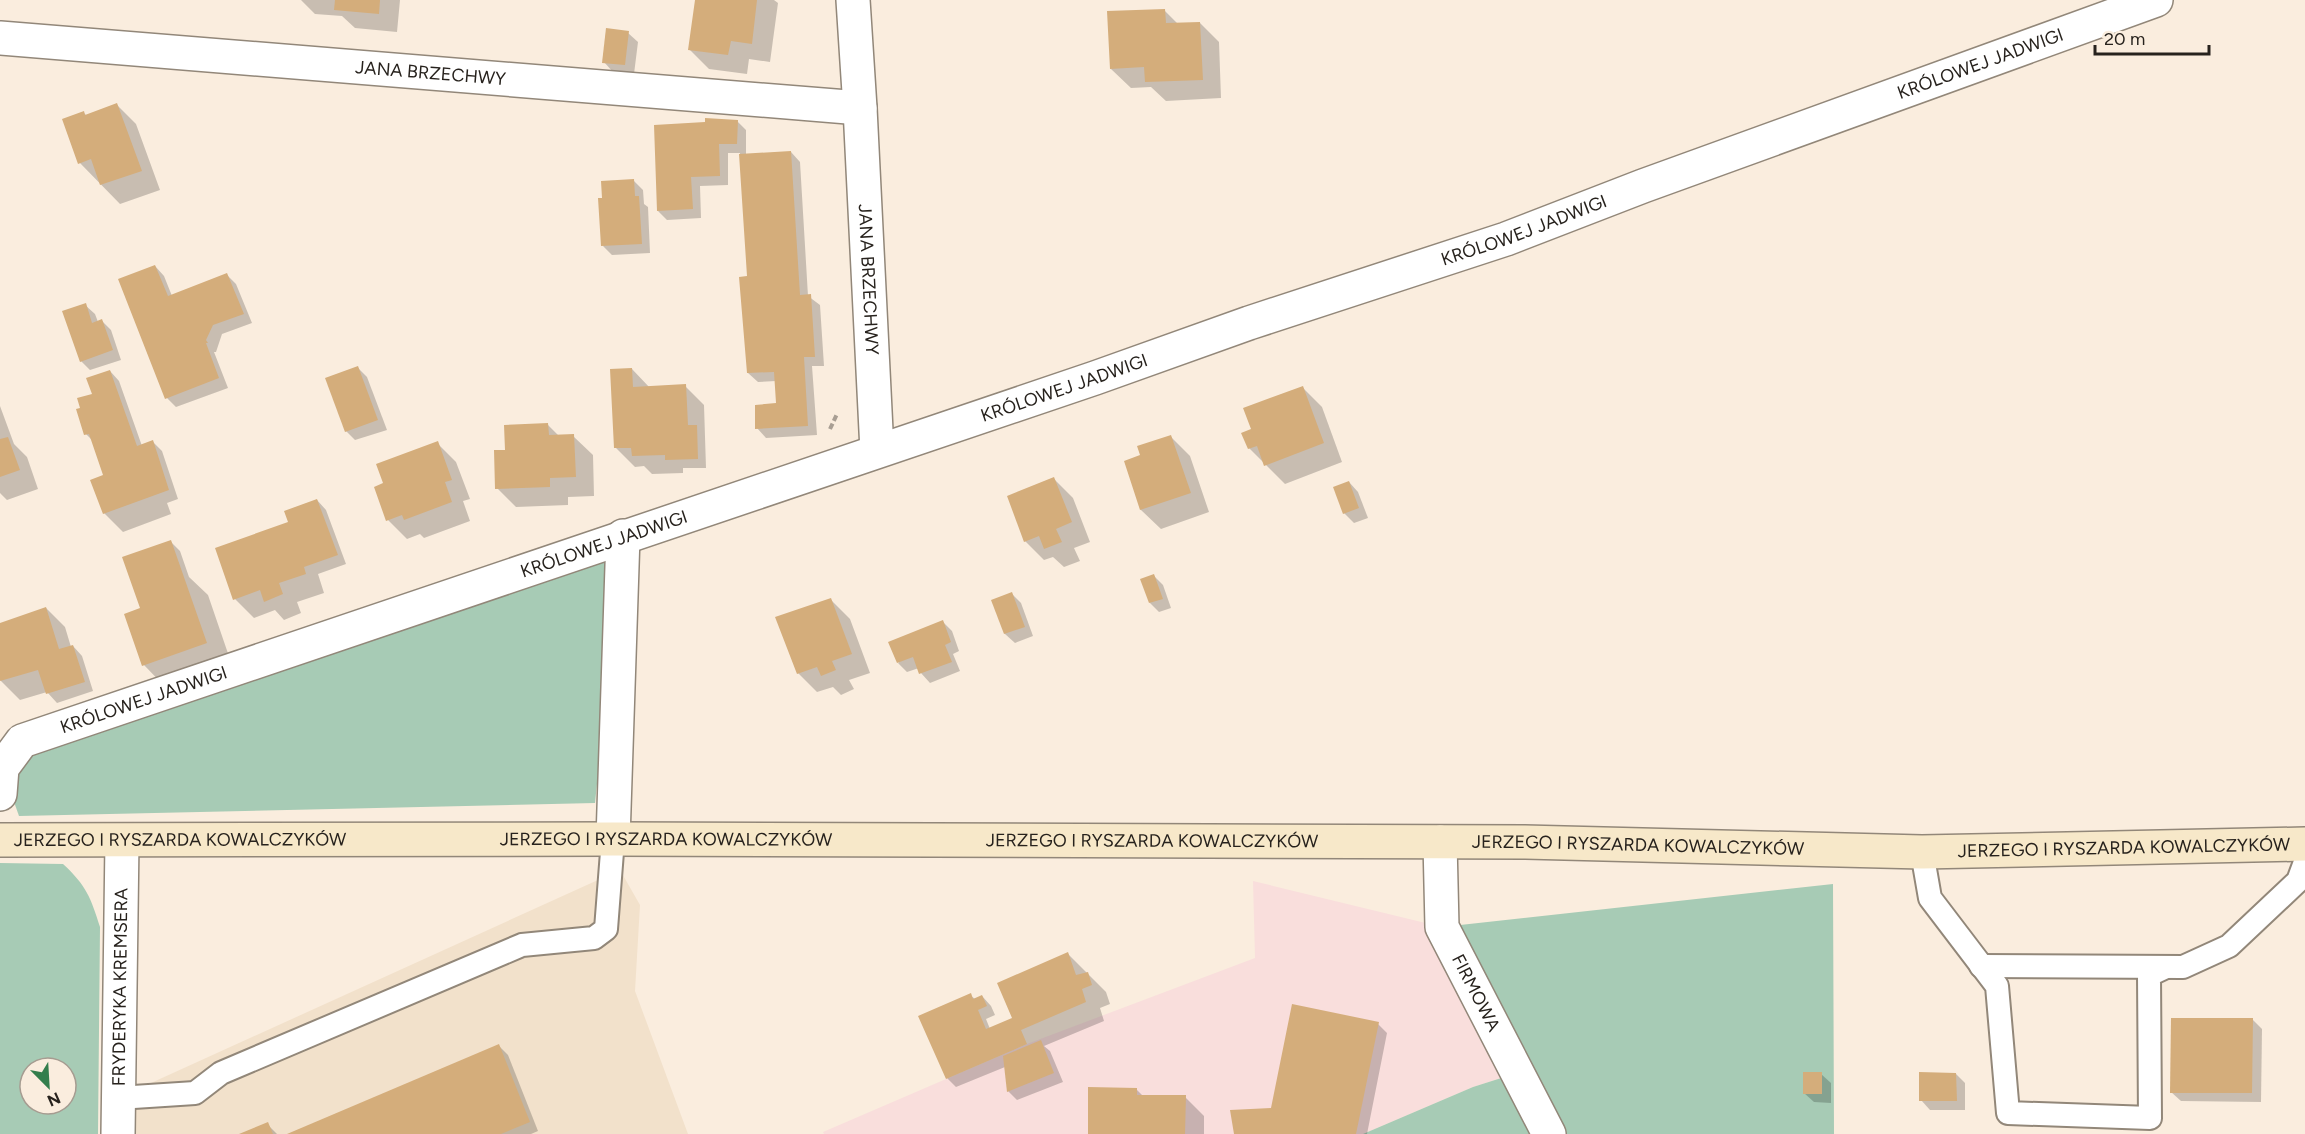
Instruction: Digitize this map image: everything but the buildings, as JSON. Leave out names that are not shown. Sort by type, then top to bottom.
[{"type":"main road","name":"JERZEGO I RYSZARDA KOWALCZYKÓW","points":[[0,840],[613,839],[1440,842],[1922,852],[2305,844]]},
{"type":"street","name":"JANA BRZECHWY","points":[[853,0],[877,451]]},
{"type":"street","name":"KRÓLOWEJ JADWIGI","points":[[0,794],[2,768],[22,741],[1095,378],[1248,323],[1506,239],[1642,186],[2156,0]]},
{"type":"street","name":"JANA BRZECHWY","points":[[0,38],[860,108]]},
{"type":"street","points":[[613,839],[623,536]]},
{"type":"street","name":"FRYDERYKA KREMSERA","points":[[118,1134],[122,841]]},
{"type":"street","name":"FIRMOWA","points":[[1440,842],[1442,927],[1549,1134]]},
{"type":"lane","points":[[118,1098],[195,1093],[221,1073],[522,945],[594,938],[606,929],[613,839]]},
{"type":"lane","points":[[1922,852],[1930,898],[1997,986],[2008,1113],[2150,1118],[2149,975],[2166,967]]},
{"type":"lane","points":[[1981,966],[2183,967],[2229,946],[2298,881],[2305,861]]},
{"type":"path","points":[[827,432],[833,425],[838,410]]},
{"type":"shaded area","points":[[620,870],[640,905],[635,991],[688,1134],[118,1134],[118,1098]]},
{"type":"shaded area","points":[[1253,881],[1442,927],[1517,1073],[1473,1087],[1363,1134],[824,1134],[823,1132],[1027,1044],[1255,958]]},
{"type":"green space","points":[[623,536],[595,803],[19,816],[2,768],[22,741]]},
{"type":"green space","points":[[0,863],[63,864],[87,892],[94,908],[100,927],[98,1134],[0,1134]]},
{"type":"green space","points":[[1833,884],[1834,1134],[1363,1134],[1473,1087],[1517,1073],[1442,927]]}]
